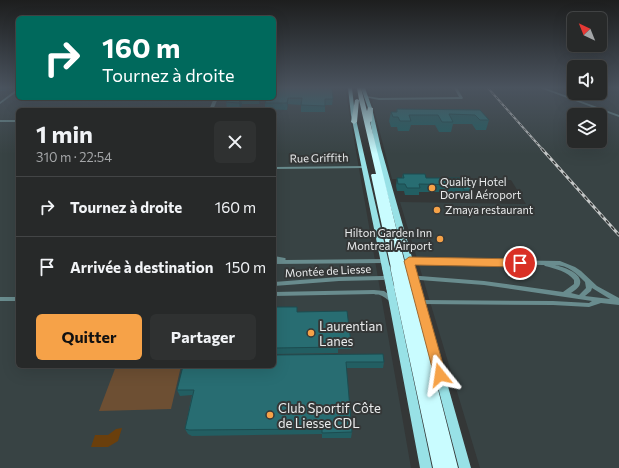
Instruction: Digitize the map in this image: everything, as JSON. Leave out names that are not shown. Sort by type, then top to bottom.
[{"type":"highway","points":[[354,122],[356,110]]},
{"type":"highway","points":[[359,110],[403,287],[451,468]]},
{"type":"highway","points":[[364,110],[398,266]]},
{"type":"highway","points":[[369,132],[370,110]]},
{"type":"highway","points":[[403,287],[440,468]]},
{"type":"main road","points":[[353,110],[365,167],[398,266]]},
{"type":"main road","points":[[370,110],[403,287],[420,302],[465,468]]},
{"type":"main road","points":[[403,287],[392,300],[426,468]]},
{"type":"street","points":[[602,110],[619,116]]},
{"type":"street","points":[[0,121],[16,121]]},
{"type":"street","name":"Rue Griffith","points":[[276,168],[365,167]]},
{"type":"street","points":[[276,258],[398,266],[555,263],[567,265],[581,273],[588,282],[619,302]]},
{"type":"street","points":[[276,262],[306,261]]},
{"type":"street","points":[[542,264],[562,269],[576,279],[577,284],[575,287],[564,295]]},
{"type":"street","name":"Montée de Liesse","points":[[276,284],[382,278]]},
{"type":"street","points":[[420,278],[477,282],[619,302]]},
{"type":"street","points":[[580,297],[589,289],[588,282]]},
{"type":"street","points":[[276,294],[376,292],[382,293],[392,300]]},
{"type":"street","points":[[0,299],[16,299]]},
{"type":"street","points":[[420,302],[553,303],[592,305],[602,300]]},
{"type":"shaded area","points":[[0,110],[16,110],[16,368],[276,368],[276,110],[349,110],[411,468],[0,468]]},
{"type":"shaded area","points":[[374,110],[567,110],[567,148],[607,148],[607,110],[619,110],[619,468],[480,468],[400,202],[526,204],[511,180],[392,179]]},
{"type":"shaded area","points":[[115,368],[181,368],[171,409],[99,411]]},
{"type":"shaded area","points":[[122,428],[118,441],[108,447],[91,447],[95,435],[108,435],[116,429]]},
{"type":"building","points":[[397,110],[480,110],[489,120],[480,120],[475,115],[449,114],[453,122],[442,122],[438,115],[409,115],[411,121],[400,121],[398,117],[393,117],[391,112],[397,112]]},
{"type":"building","points":[[403,174],[425,174],[426,178],[468,178],[474,190],[464,190],[462,185],[419,184],[420,188],[407,188],[405,184],[398,184],[397,178],[404,178]]},
{"type":"building","name":"Club Sportif Côte de Liesse CDL","points":[[276,307],[297,307],[297,312],[347,311],[351,343],[338,343],[338,347],[276,348]]},
{"type":"building","name":"Club Sportif Côte de Liesse CDL","points":[[383,354],[384,362],[346,362],[352,432],[322,433],[322,429],[189,430],[185,429],[194,390],[177,390],[182,368],[276,368],[276,355]]},
{"type":"railway","points":[[507,110],[543,150]]},
{"type":"railway","points":[[542,149],[619,235]]},
{"type":"place","name":"Quality Hotel Dorval Aéroport","points":[[432,188]]},
{"type":"place","name":"Zmaya restaurant","points":[[437,210]]},
{"type":"place","name":"Hilton Garden Inn Montreal Airport","points":[[440,239]]},
{"type":"place","name":"Laurentian Lanes","points":[[311,333]]},
{"type":"place","name":"Club Sportif Côte de Liesse CDL","points":[[270,415]]},
{"type":"route","points":[[440,375],[409,261],[520,263]]}]
